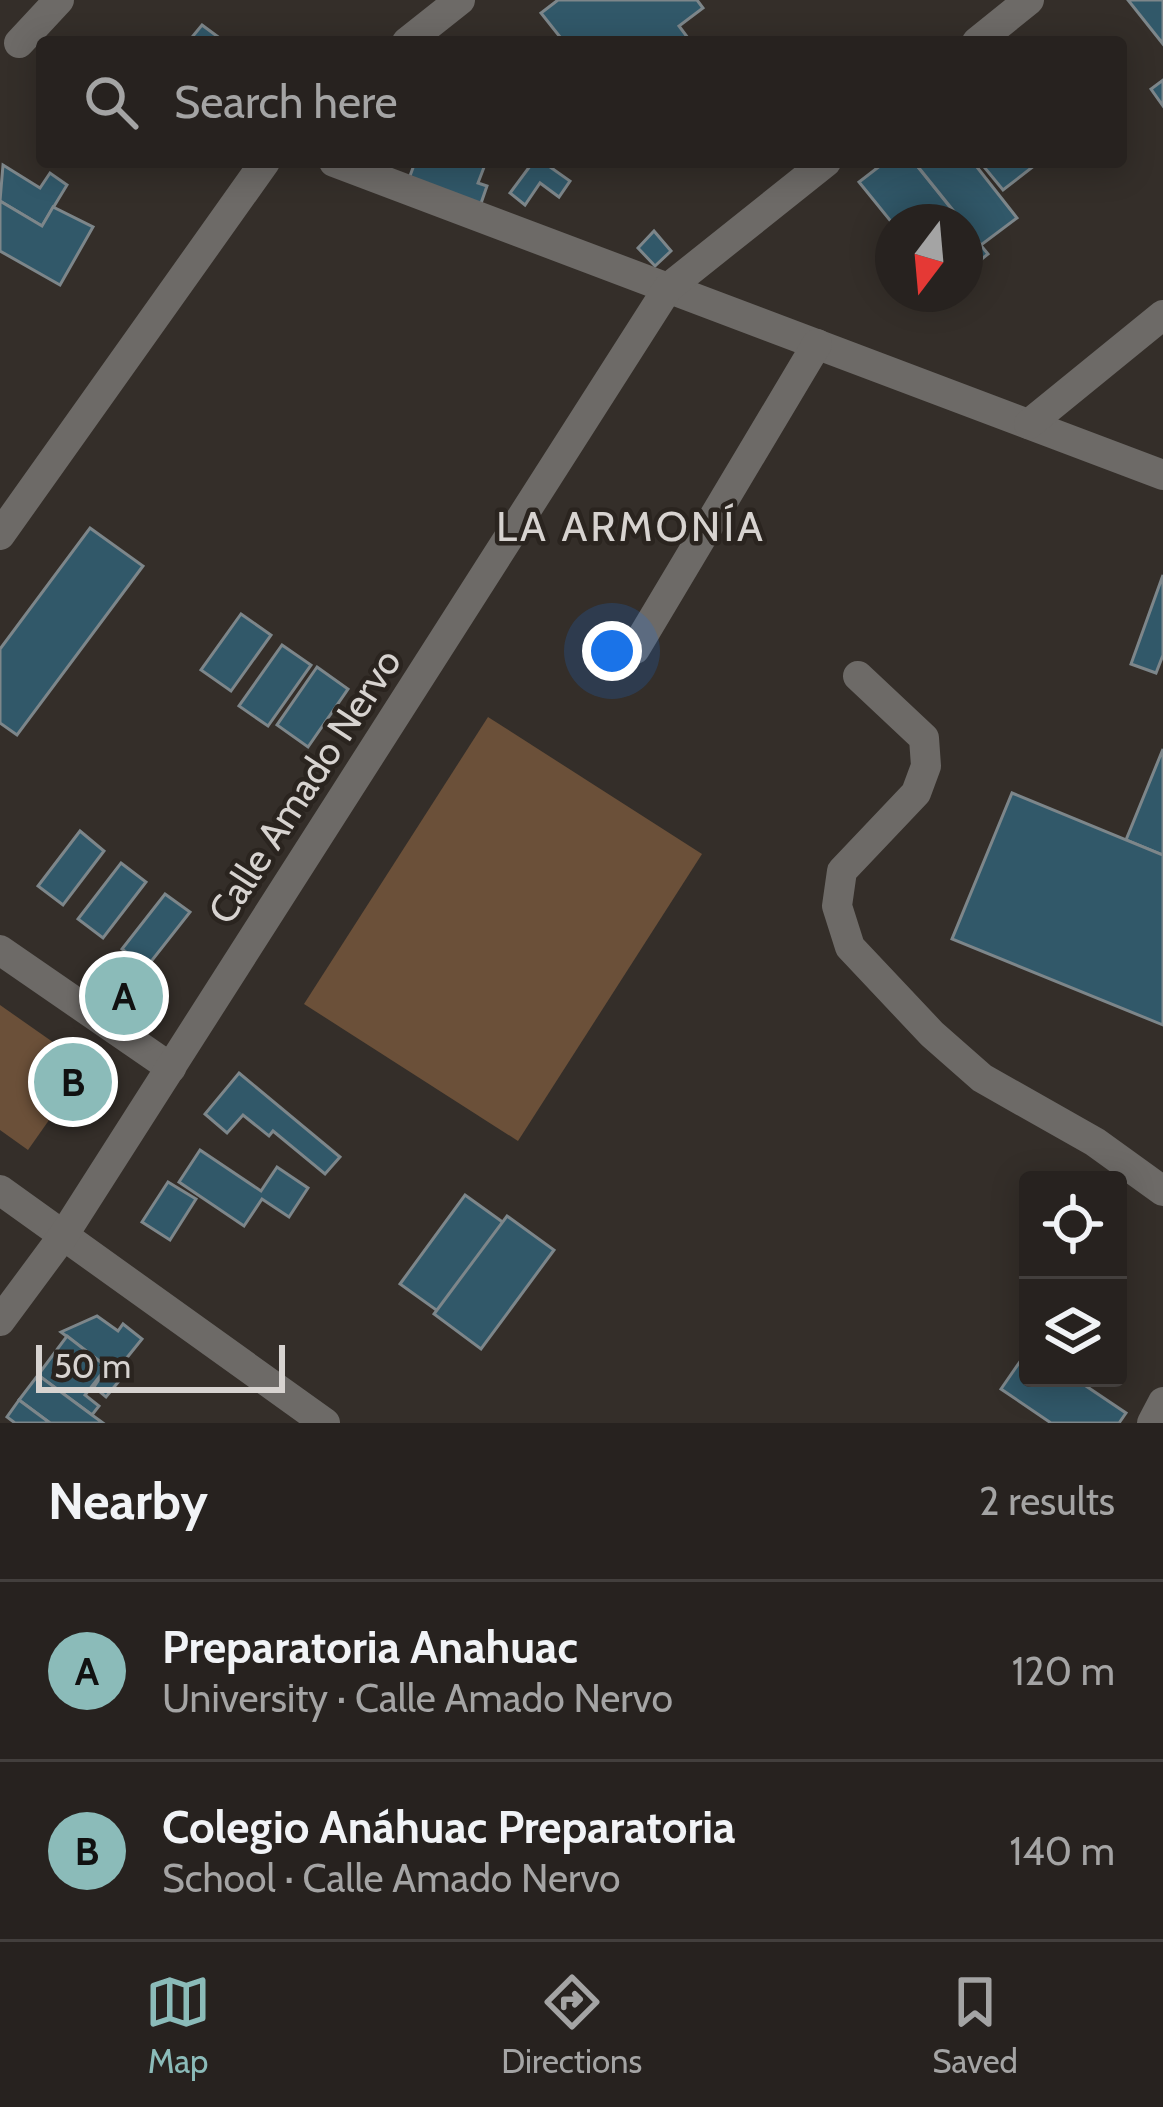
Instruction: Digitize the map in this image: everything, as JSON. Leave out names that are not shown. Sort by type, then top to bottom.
[{"type":"street","points":[[20,44],[59,0]]},
{"type":"street","points":[[414,36],[460,0]]},
{"type":"street","points":[[984,36],[1029,0]]},
{"type":"street","points":[[0,535],[261,168]]},
{"type":"street","points":[[350,168],[1163,475]]},
{"type":"street","name":"Calle Amado Nervo","points":[[0,1322],[63,1236],[668,288],[818,168]]},
{"type":"street","points":[[1029,424],[1163,315]]},
{"type":"street","points":[[635,649],[817,344]]},
{"type":"street","points":[[858,676],[924,739],[926,766],[916,793],[842,871],[838,906],[850,946],[932,1034],[982,1078],[1095,1142],[1163,1191]]},
{"type":"street","points":[[0,950],[171,1068]]},
{"type":"street","points":[[0,1190],[325,1423]]},
{"type":"street","points":[[1153,1423],[1163,1402]]},
{"type":"shaded area","points":[[488,717],[702,854],[518,1141],[304,1004]]},
{"type":"shaded area","points":[[0,1005],[87,1066],[28,1150],[0,1130]]},
{"type":"building","points":[[558,0],[697,0],[703,8],[679,26],[686,36],[559,36],[541,13]]},
{"type":"building","points":[[1128,0],[1163,0],[1163,44]]},
{"type":"building","points":[[202,25],[217,36],[193,36]]},
{"type":"building","points":[[1163,80],[1163,106],[1151,89]]},
{"type":"building","points":[[3,165],[40,188],[50,173],[67,185],[42,226],[0,201]]},
{"type":"building","points":[[413,168],[484,168],[478,183],[487,186],[479,209],[407,184]]},
{"type":"building","points":[[529,168],[552,168],[570,181],[559,197],[540,183],[525,205],[510,193]]},
{"type":"building","points":[[877,168],[919,168],[948,204],[877,204],[859,182]]},
{"type":"building","points":[[919,168],[978,168],[1017,218],[983,244],[983,204],[948,204]]},
{"type":"building","points":[[985,168],[1031,168],[1003,190]]},
{"type":"building","points":[[0,201],[42,226],[53,207],[93,227],[60,285],[0,251]]},
{"type":"building","points":[[654,231],[671,251],[655,266],[638,248]]},
{"type":"building","points":[[90,528],[143,566],[17,735],[0,723],[0,649]]},
{"type":"building","points":[[1163,575],[1163,655],[1156,673],[1131,664]]},
{"type":"building","points":[[241,614],[271,635],[231,691],[201,670]]},
{"type":"building","points":[[282,645],[311,665],[268,726],[239,706]]},
{"type":"building","points":[[317,667],[348,689],[308,747],[277,725]]},
{"type":"building","points":[[1163,749],[1163,855],[1126,840]]},
{"type":"building","points":[[1012,793],[1163,855],[1163,1025],[952,939]]},
{"type":"building","points":[[80,831],[104,851],[63,905],[38,886]]},
{"type":"building","points":[[121,863],[146,882],[103,938],[78,919]]},
{"type":"building","points":[[165,894],[190,912],[146,968],[122,949]]},
{"type":"building","points":[[239,1073],[340,1157],[325,1174],[273,1131],[269,1136],[243,1115],[227,1133],[205,1114]]},
{"type":"building","points":[[200,1150],[261,1191],[277,1167],[308,1188],[289,1217],[262,1199],[244,1226],[179,1182]]},
{"type":"building","points":[[168,1182],[196,1199],[170,1240],[142,1222]]},
{"type":"building","points":[[465,1195],[511,1228],[446,1317],[400,1284]]},
{"type":"building","points":[[507,1216],[554,1250],[481,1349],[434,1314]]},
{"type":"building","points":[[97,1316],[118,1331],[123,1324],[142,1339],[113,1375],[119,1381],[106,1397],[94,1387],[107,1367],[61,1332]]},
{"type":"building","points":[[67,1336],[107,1367],[85,1395],[99,1406],[92,1415],[38,1375]]},
{"type":"building","points":[[1019,1363],[1019,1387],[1087,1387],[1126,1413],[1119,1423],[1051,1423],[1001,1389]]},
{"type":"building","points":[[38,1375],[103,1423],[50,1423],[19,1400]]},
{"type":"building","points":[[19,1400],[50,1423],[15,1423],[7,1417]]},
{"type":"place","name":"Preparatoria Anahuac","points":[[124,996]]},
{"type":"place","name":"Colegio Anáhuac Preparatoria","points":[[73,1082]]},
{"type":"district","name":"LA ARMONÍA","points":[[631,526]]}]
